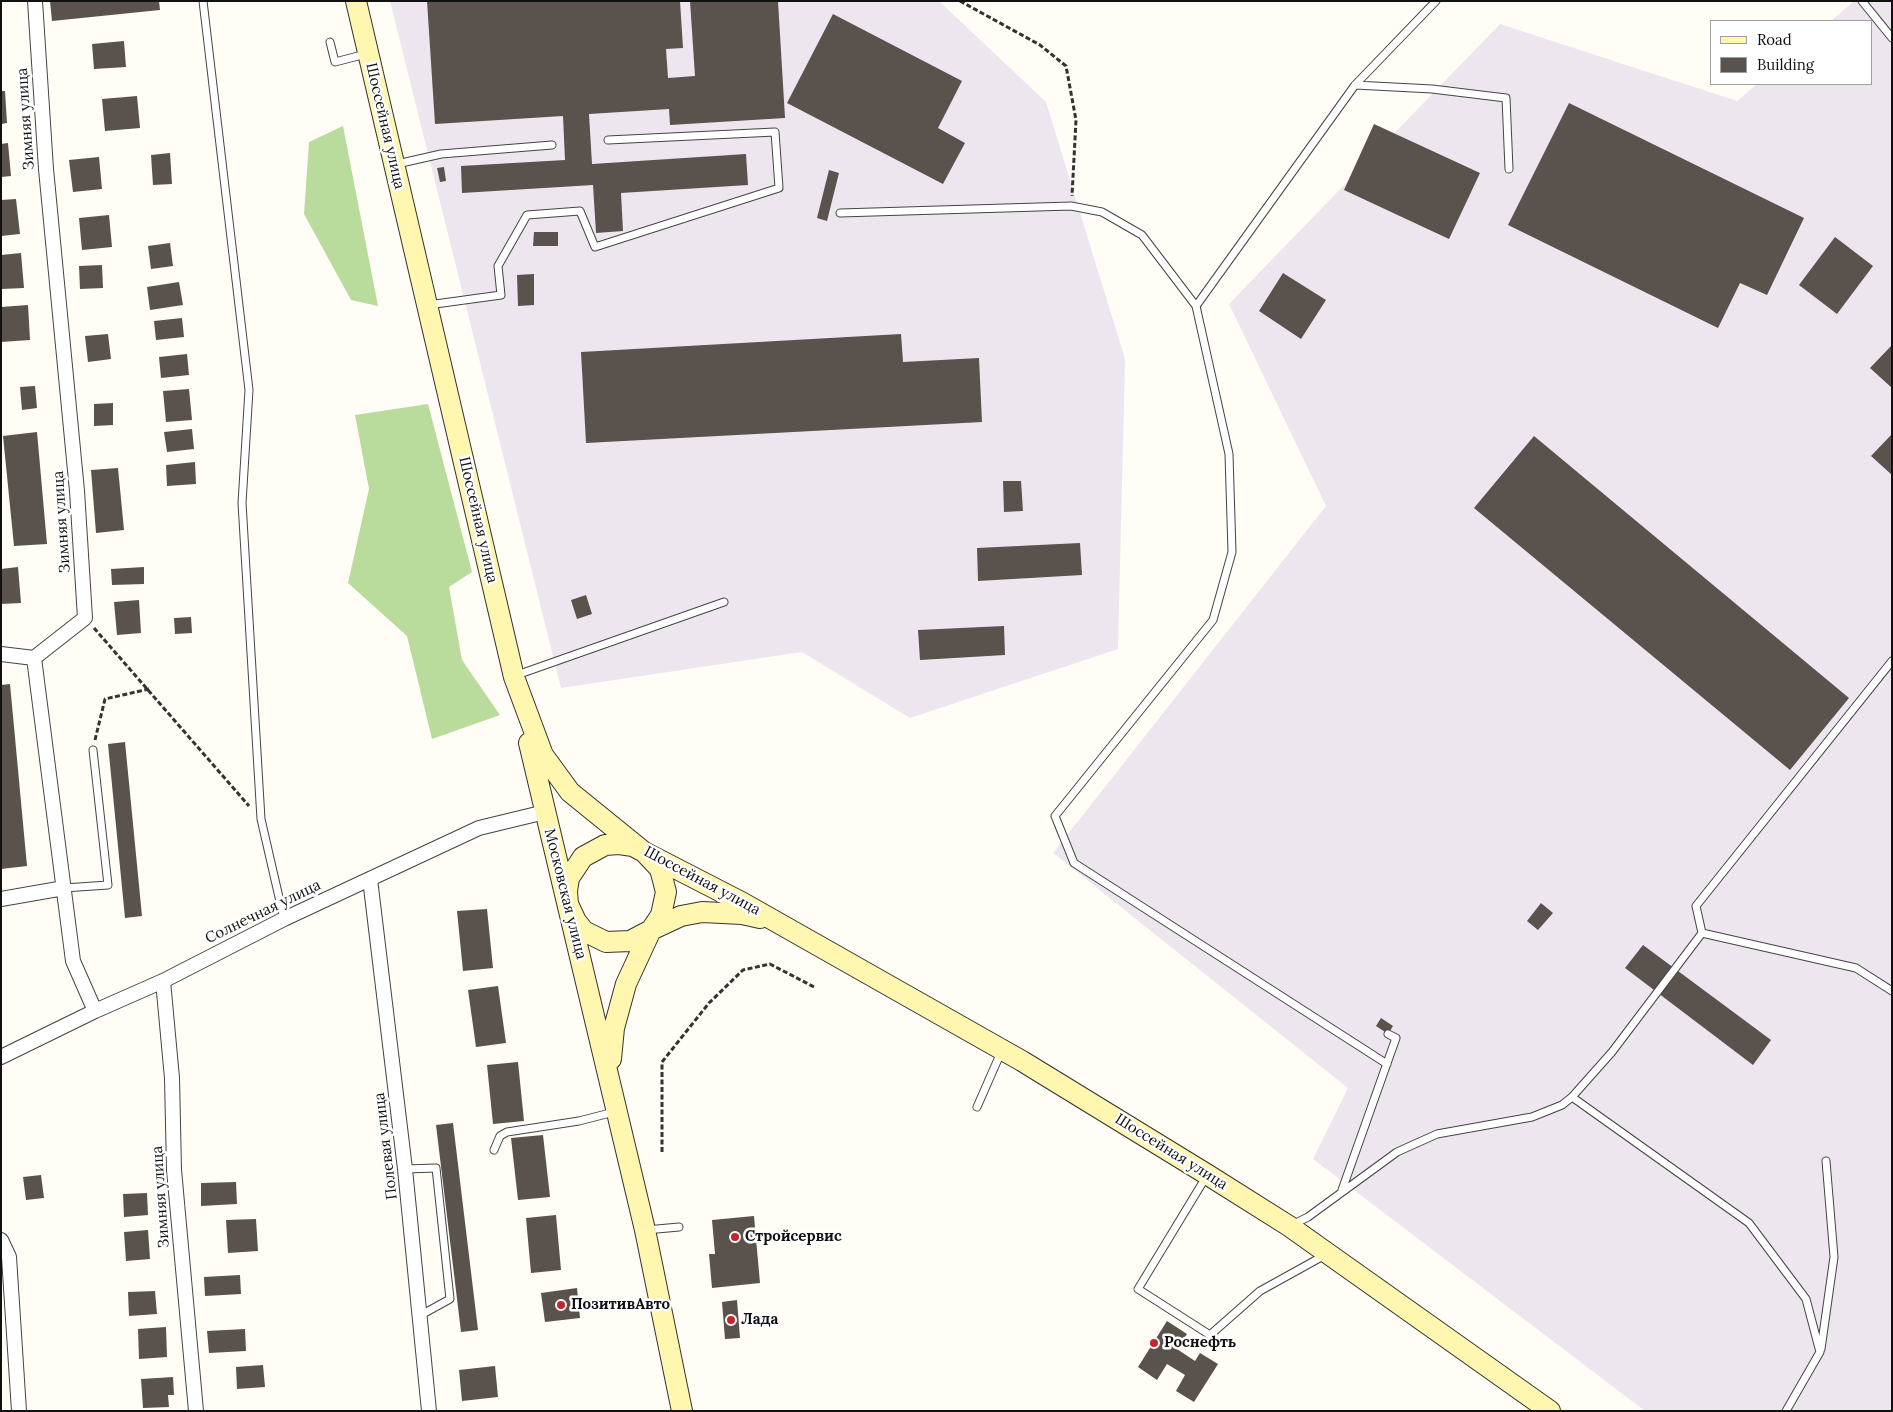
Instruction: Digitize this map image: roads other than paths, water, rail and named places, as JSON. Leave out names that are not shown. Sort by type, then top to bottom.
[{"type":"main road","name":"Шоссейная улица","points":[[356,1],[514,677],[543,755],[555,774],[570,792],[644,852],[743,903],[1002,1050],[1289,1226],[1550,1411]]},
{"type":"main road","name":"Московская улица","points":[[514,677],[646,1230],[682,1411]]},
{"type":"main road","points":[[644,852],[619,844],[605,845],[594,849],[579,862],[569,878],[568,904],[576,921],[584,931],[606,942],[630,941],[651,930]]},
{"type":"main road","name":"Московская улица","points":[[617,1111],[612,1070],[614,1028],[626,984],[651,930],[661,915],[666,892],[660,869],[644,852]]},
{"type":"main road","name":"Шоссейная улица","points":[[651,930],[681,916],[702,912],[742,914],[774,921]]},
{"type":"street","name":"Зимняя улица","points":[[34,658],[85,618],[77,491],[46,169],[35,1]]},
{"type":"street","points":[[1,654],[34,658],[72,961],[95,1011]]},
{"type":"street","name":"Солнечная улица","points":[[1,1057],[95,1011],[163,981],[284,919],[479,828],[545,812]]},
{"type":"street","name":"Полевая улица","points":[[370,879],[405,1169],[421,1315],[429,1411]]},
{"type":"street","points":[[1,899],[64,888]]},
{"type":"street","name":"Зимняя улица","points":[[163,981],[172,1078],[174,1170],[196,1411]]},
{"type":"street","points":[[1,1240],[9,1257],[19,1411]]},
{"type":"lane","points":[[203,1],[249,390],[242,503],[261,819],[284,919]]},
{"type":"lane","points":[[1196,306],[1355,85],[1436,1]]},
{"type":"lane","points":[[1862,1],[1892,38]]},
{"type":"lane","points":[[330,42],[336,62],[368,54]]},
{"type":"lane","points":[[1355,85],[1432,89],[1506,98],[1509,169]]},
{"type":"lane","points":[[427,305],[501,295],[498,266],[527,215],[580,211],[594,247],[779,188],[776,132],[608,140]]},
{"type":"lane","points":[[394,165],[441,154],[552,145]]},
{"type":"lane","points":[[840,213],[1071,206],[1102,212],[1142,236],[1196,306],[1229,454],[1232,552],[1213,620],[1055,816],[1074,863],[1387,1064]]},
{"type":"lane","points":[[514,677],[724,602]]},
{"type":"lane","points":[[1289,1226],[1308,1217],[1397,1152],[1436,1134],[1532,1117],[1562,1105],[1572,1097],[1612,1052],[1702,933],[1696,906],[1892,661]]},
{"type":"lane","points":[[64,888],[108,885],[93,750]]},
{"type":"lane","points":[[1702,933],[1856,968],[1892,991]]},
{"type":"lane","points":[[1342,1191],[1396,1038],[1388,1034]]},
{"type":"lane","points":[[977,1107],[1002,1050]]},
{"type":"lane","points":[[1572,1097],[1749,1223],[1806,1299],[1820,1352]]},
{"type":"lane","points":[[494,1150],[500,1136],[507,1132],[579,1121],[617,1111]]},
{"type":"lane","points":[[1786,1411],[1820,1352],[1834,1258],[1826,1161]]},
{"type":"lane","points":[[405,1169],[436,1168],[450,1299],[421,1315]]},
{"type":"lane","points":[[1208,1175],[1138,1289],[1210,1335],[1260,1291],[1328,1254]]},
{"type":"lane","points":[[646,1230],[679,1227]]},
{"type":"place","name":"Стройсервис","points":[[735,1237]]},
{"type":"place","name":"ПозитивАвто","points":[[561,1305]]},
{"type":"place","name":"Лада","points":[[731,1320]]},
{"type":"place","name":"Роснефть","points":[[1154,1343]]}]
